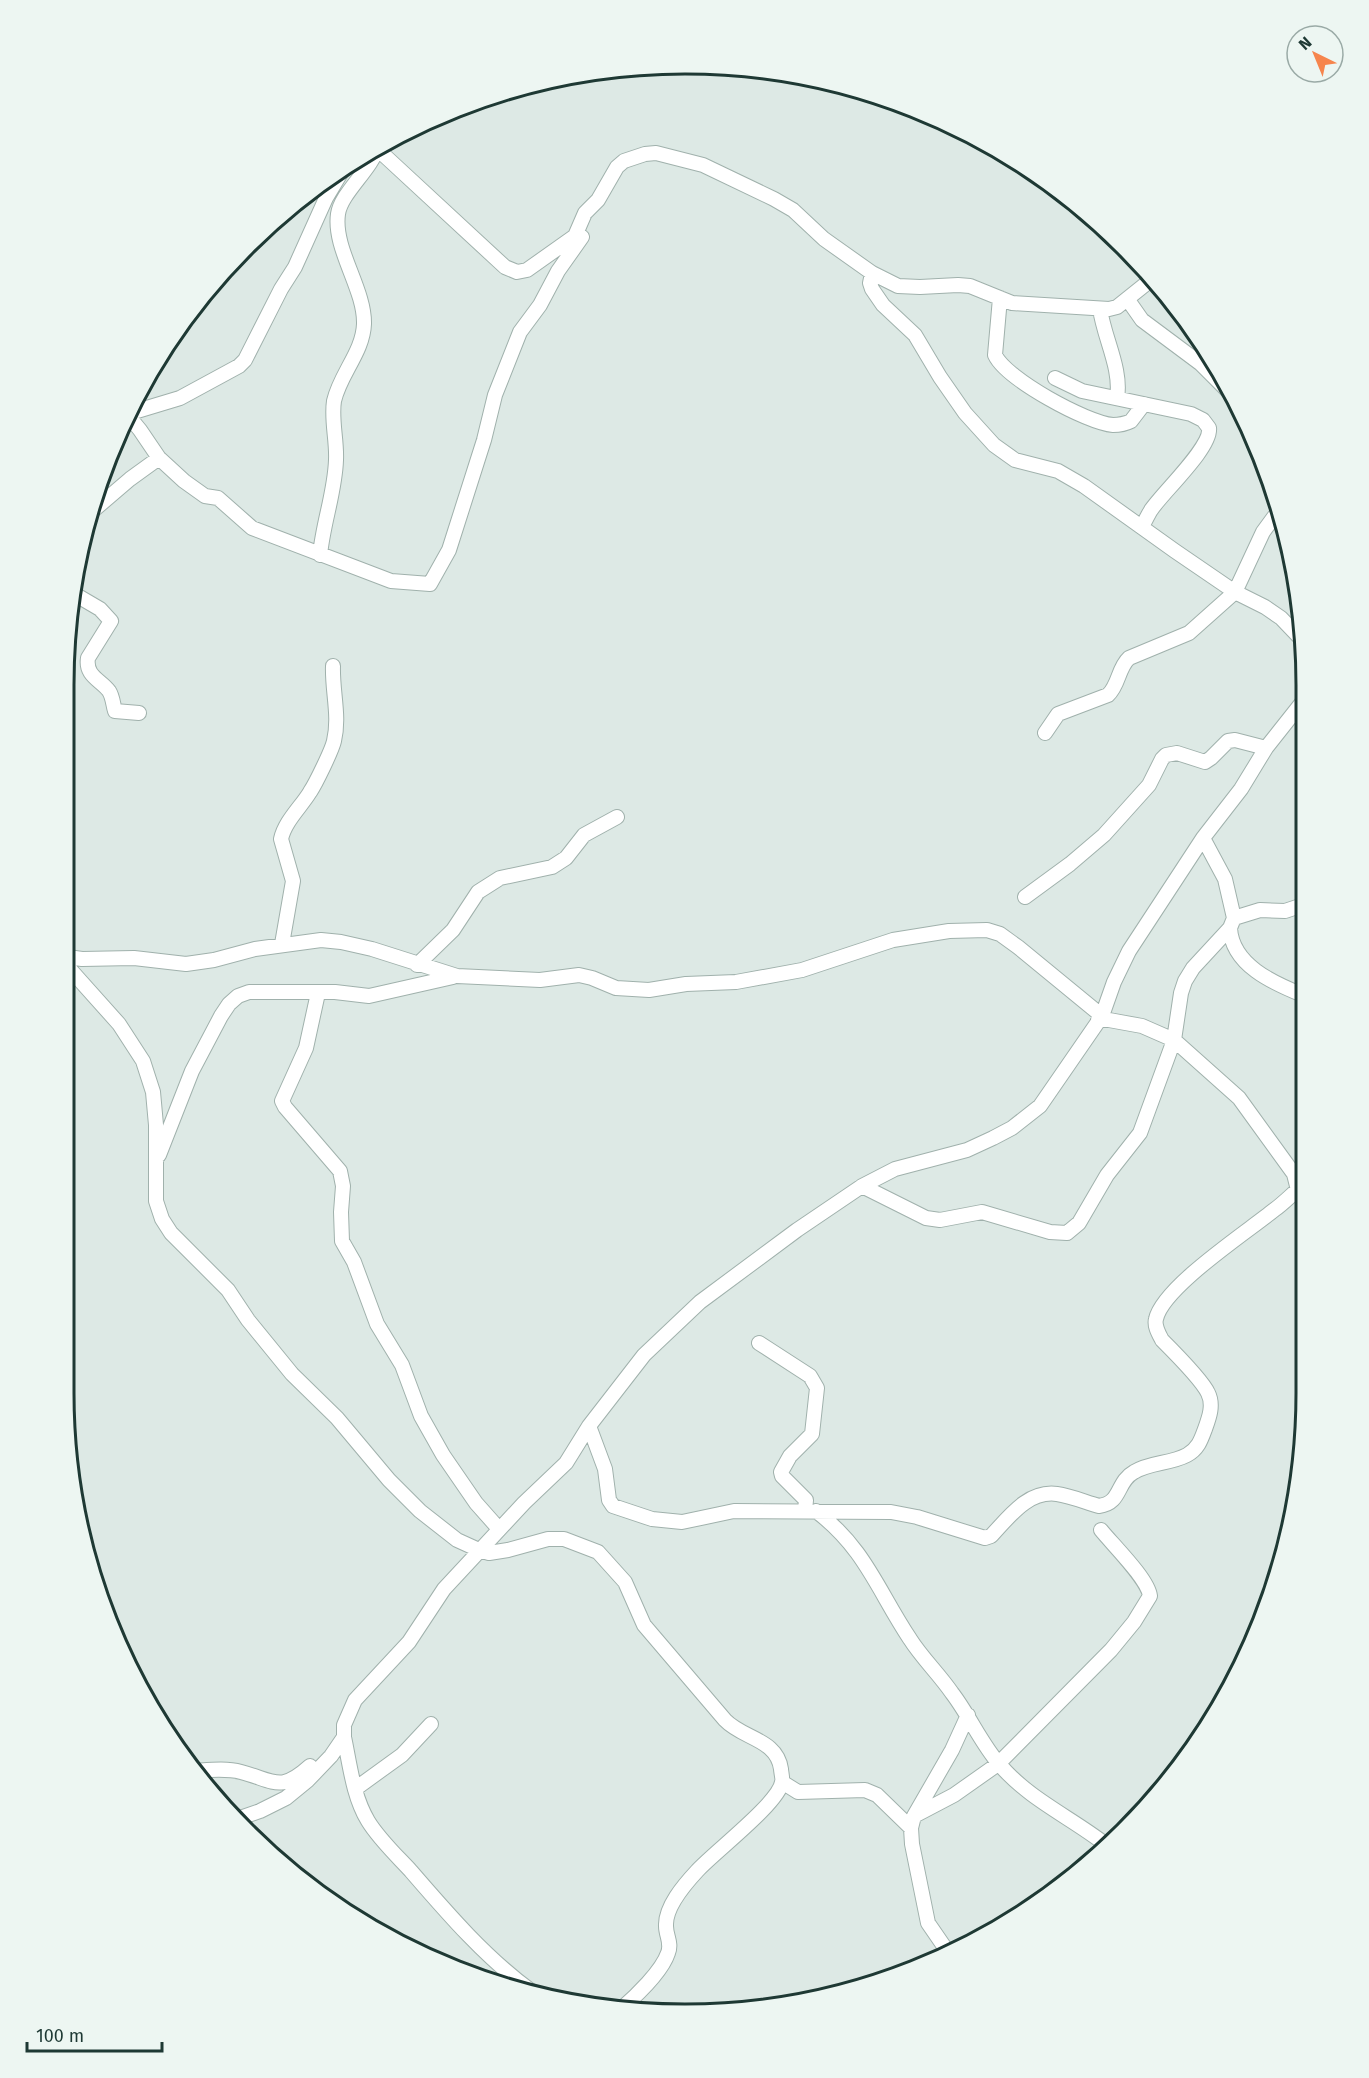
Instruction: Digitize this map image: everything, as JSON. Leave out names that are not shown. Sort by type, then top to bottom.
[{"type":"street","points":[[133,422],[159,458],[184,481],[205,496],[218,498],[252,528],[391,580],[426,585],[434,580],[449,550],[484,440],[495,395],[520,332],[581,239],[595,203],[617,167],[627,159],[656,153],[699,164],[793,210],[824,239],[872,273],[898,286],[970,286],[1012,303],[1100,309],[1117,308],[1146,284]]},
{"type":"street","points":[[381,154],[505,267],[513,271],[527,270],[572,239],[584,215],[595,203]]},
{"type":"street","points":[[320,555],[322,531],[336,462],[334,400],[362,341],[364,323],[358,290],[343,247],[338,212],[368,162]]},
{"type":"street","points":[[139,410],[180,398],[239,366],[245,360],[281,289],[295,267],[334,184]]},
{"type":"street","points":[[872,273],[870,282],[877,297],[915,335],[946,386],[994,445],[1016,460],[1058,471],[1073,479],[1235,592],[1272,612],[1293,631]]},
{"type":"street","points":[[1000,298],[995,356],[998,362],[1031,388],[1061,407],[1111,425],[1131,421],[1144,404]]},
{"type":"street","points":[[1128,300],[1142,320],[1211,374]]},
{"type":"street","points":[[1100,309],[1103,328],[1118,376],[1117,398]]},
{"type":"street","points":[[1055,378],[1082,391],[1191,414],[1203,420],[1209,428],[1209,437],[1193,460],[1151,509],[1142,527]]},
{"type":"street","points":[[101,504],[159,458]]},
{"type":"street","points":[[1045,733],[1058,714],[1112,691],[1122,666],[1130,658],[1189,633],[1235,592],[1263,532],[1273,519]]},
{"type":"street","points":[[80,597],[100,609],[111,621],[88,658],[90,673],[109,691],[115,711],[139,712]]},
{"type":"street","points":[[282,944],[293,881],[281,839],[290,820],[311,791],[334,742],[336,705],[332,680],[333,666]]},
{"type":"street","points":[[244,1817],[286,1798],[331,1756],[344,1731],[351,1707],[362,1691],[409,1642],[438,1596],[499,1529],[566,1463],[589,1426],[644,1355],[700,1302],[797,1230],[862,1186],[895,1169],[967,1150],[1012,1128],[1040,1106],[1100,1018],[1129,951],[1203,838],[1241,789],[1266,748],[1296,710]]},
{"type":"street","points":[[1025,897],[1104,836],[1149,785],[1166,755],[1177,753],[1204,762],[1228,741],[1235,740],[1266,748]]},
{"type":"street","points":[[417,965],[453,930],[478,892],[500,878],[552,867],[566,858],[584,835],[617,817]]},
{"type":"street","points":[[1203,838],[1225,879],[1234,949],[1243,961],[1279,984],[1296,992]]},
{"type":"street","points":[[862,1186],[926,1218],[940,1220],[982,1212],[1050,1232],[1068,1233],[1080,1223],[1107,1175],[1140,1133],[1174,1040],[1181,993],[1193,968],[1232,923],[1260,910],[1285,910],[1296,907]]},
{"type":"street","points":[[74,958],[134,958],[186,964],[282,944],[321,940],[372,949],[457,976],[540,980],[579,975],[616,988],[649,990],[686,984],[747,980],[802,970],[893,940],[948,931],[987,930],[1000,934],[1017,947],[1100,1018],[1142,1026],[1174,1040],[1239,1098],[1296,1179]]},
{"type":"street","points":[[74,974],[119,1024],[143,1061],[153,1092],[156,1125],[156,1201],[162,1219],[171,1233],[228,1290],[248,1320],[292,1374],[337,1418],[389,1480],[420,1511],[458,1540],[479,1550],[497,1553],[548,1539],[564,1539],[598,1552],[625,1582],[645,1625],[725,1720],[738,1732],[767,1744],[780,1760],[782,1782],[778,1792],[760,1813],[698,1870],[681,1890],[666,1920],[670,1945],[668,1955],[658,1970],[628,2001]]},
{"type":"street","points":[[156,1163],[192,1071],[229,1004],[238,996],[249,992],[335,993],[369,996],[457,976]]},
{"type":"street","points":[[318,993],[306,1048],[282,1101],[340,1171],[343,1186],[342,1241],[354,1262],[377,1324],[402,1365],[421,1416],[443,1455],[476,1503],[499,1529]]},
{"type":"street","points":[[589,1426],[605,1469],[609,1500],[613,1506],[652,1519],[682,1522],[734,1511],[891,1512],[918,1517],[985,1538],[991,1536],[1014,1511],[1042,1494],[1057,1493],[1099,1506],[1105,1505],[1113,1501],[1123,1483],[1133,1472],[1177,1459],[1198,1447],[1210,1414],[1208,1393],[1162,1340],[1157,1330],[1155,1320],[1162,1306],[1199,1267],[1296,1191]]},
{"type":"street","points":[[759,1343],[810,1376],[817,1388],[812,1434],[790,1456],[781,1472],[782,1476],[806,1500],[811,1511],[832,1523],[855,1548],[910,1639],[968,1715],[998,1764],[1025,1791],[1100,1841]]},
{"type":"street","points":[[913,1822],[998,1764],[1111,1650],[1134,1622],[1150,1596],[1150,1591],[1101,1530]]},
{"type":"street","points":[[944,1946],[928,1923],[912,1844],[913,1822],[968,1715]]},
{"type":"street","points":[[355,1789],[402,1755],[431,1724]]},
{"type":"street","points":[[205,1771],[229,1770],[280,1784],[288,1782],[299,1776],[320,1757],[344,1731]]},
{"type":"street","points":[[344,1731],[355,1789],[368,1821],[426,1890],[479,1947],[519,1982]]},
{"type":"street","points":[[782,1782],[798,1792],[865,1790],[913,1822]]}]
